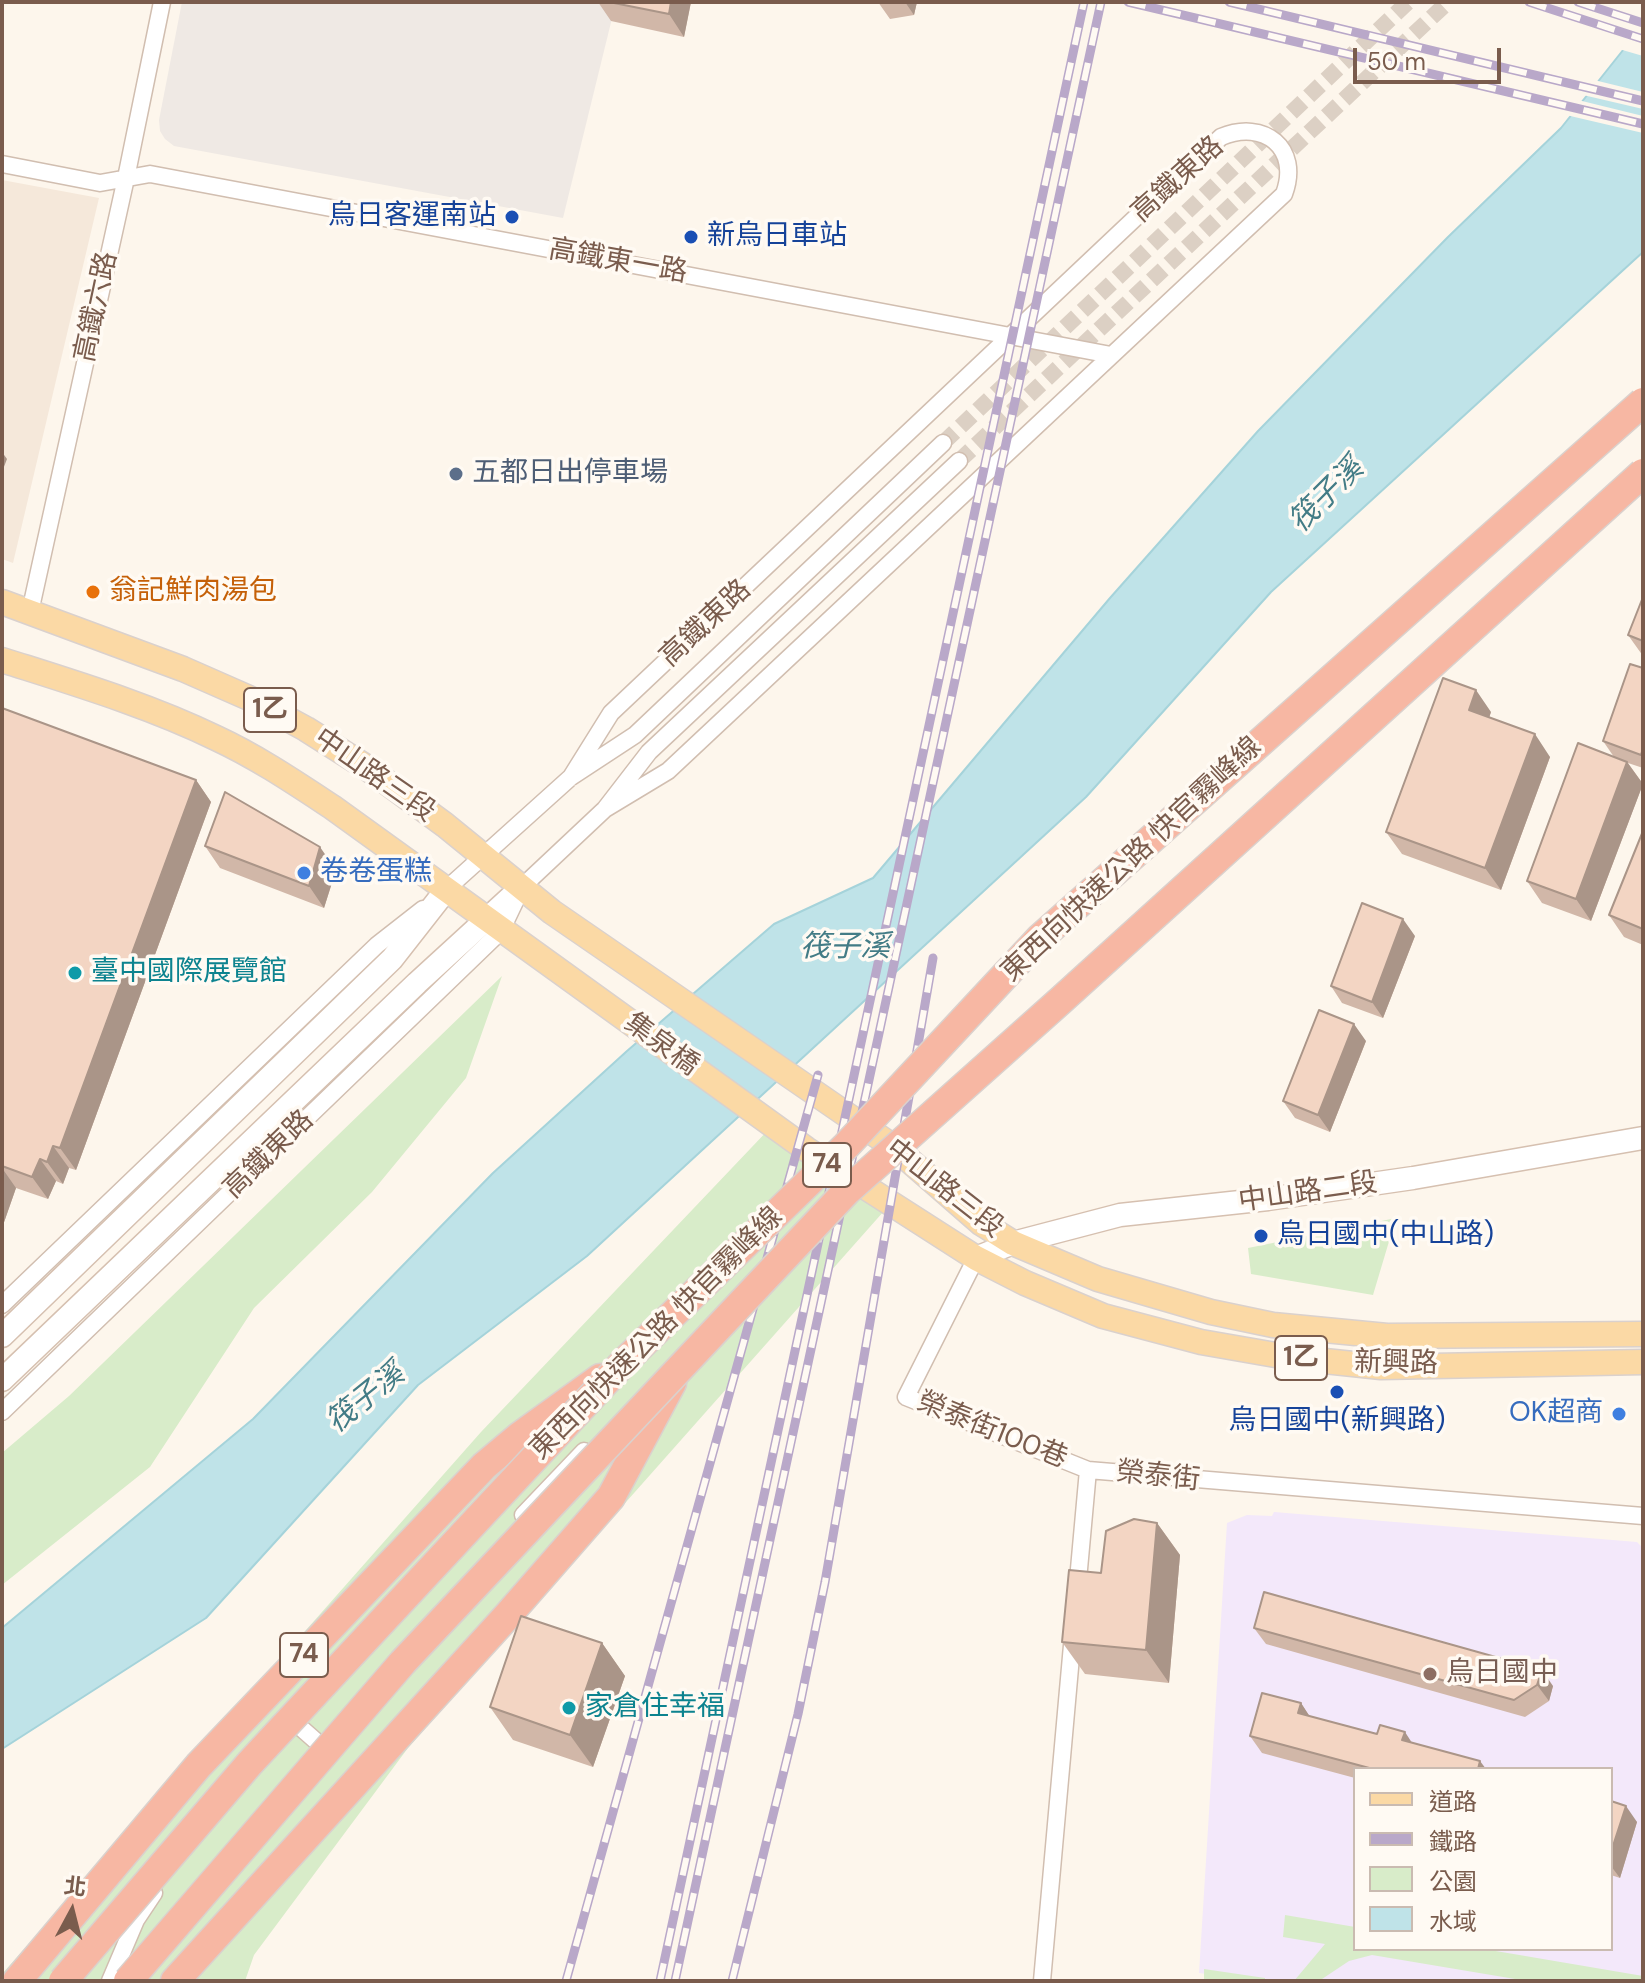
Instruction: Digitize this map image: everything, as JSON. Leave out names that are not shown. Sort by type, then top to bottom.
[{"type":"highway","name":"東西向快速公路 快官霧峰線","points":[[63,1981],[250,1763],[624,1362],[846,1146],[1040,938],[1643,402]]},
{"type":"highway","name":"東西向快速公路 快官霧峰線","points":[[128,1981],[403,1662],[847,1191],[1643,473]]},
{"type":"highway","name":"74","points":[[17,1981],[199,1765],[484,1466],[521,1435],[624,1362]]},
{"type":"highway","name":"74","points":[[175,1981],[508,1615],[611,1497],[676,1375]]},
{"type":"main road","name":"中山路三段","points":[[2,602],[183,669],[249,698],[306,729],[366,767],[485,856],[549,909]]},
{"type":"main road","name":"中山路三段","points":[[2,660],[107,694],[215,737],[275,770],[332,807],[501,931]]},
{"type":"main road","name":"集泉橋","points":[[549,909],[835,1107]]},
{"type":"main road","name":"集泉橋","points":[[501,931],[806,1149]]},
{"type":"main road","name":"中山路三段","points":[[835,1107],[895,1148],[981,1223],[1013,1243]]},
{"type":"main road","name":"中山路三段","points":[[806,1149],[976,1258]]},
{"type":"main road","name":"新興路","points":[[1013,1243],[1098,1279],[1211,1312],[1273,1325],[1387,1336],[1643,1334]]},
{"type":"main road","name":"新興路","points":[[976,1258],[1103,1316],[1201,1342],[1287,1357],[1381,1367],[1643,1362]]},
{"type":"street","name":"高鐵六路","points":[[30,612],[162,2]]},
{"type":"street","name":"高鐵東路","points":[[571,777],[611,713],[1221,137],[1236,131],[1252,130],[1277,144],[1290,167],[1284,194],[668,771],[605,809]]},
{"type":"street","name":"高鐵東一路","points":[[2,164],[100,183],[150,174],[1111,355]]},
{"type":"street","name":"高鐵東路","points":[[2,1305],[377,945],[446,890],[571,777],[635,735],[943,443]]},
{"type":"street","name":"高鐵東路","points":[[5,1405],[501,931],[522,887],[605,809],[649,752],[959,461]]},
{"type":"street","name":"高鐵東路","points":[[2,1336],[392,959],[446,890]]},
{"type":"street","name":"高鐵東路","points":[[2,1380],[417,983],[501,931]]},
{"type":"street","name":"中山路二段","points":[[976,1258],[1013,1243],[1120,1215],[1268,1199],[1399,1180],[1643,1138]]},
{"type":"street","points":[[110,1981],[136,1920],[160,1883],[300,1727],[540,1469],[841,1173]]},
{"type":"street","points":[[143,1981],[158,1933],[180,1900],[317,1742],[556,1479],[841,1173]]},
{"type":"street","name":"榮泰街100巷","points":[[976,1258],[906,1397],[1088,1470]]},
{"type":"street","name":"榮泰街","points":[[1042,1981],[1088,1470],[1643,1516]]},
{"type":"street","points":[[300,1727],[317,1742]]},
{"type":"shaded area","points":[[182,2],[616,2],[563,218],[174,146],[160,131],[159,120]]},
{"type":"shaded area","points":[[2,180],[99,198],[13,563],[2,559]]},
{"type":"shaded area","name":"烏日國中","points":[[1274,1512],[1637,1542],[1643,1548],[1643,1981],[1257,1981],[1199,1973],[1227,1523],[1247,1515],[1272,1516]]},
{"type":"green space","points":[[502,976],[466,1078],[372,1192],[254,1308],[150,1467],[2,1585],[2,1453],[69,1396]]},
{"type":"green space","points":[[770,1128],[892,1202],[408,1748],[254,1955],[245,1981],[2,1981],[2,1974],[481,1432]]},
{"type":"green space","points":[[1396,1218],[1373,1295],[1251,1274],[1248,1248]]},
{"type":"green space","points":[[1285,1915],[1353,1927],[1353,1951],[1496,1951],[1643,1976],[1643,1981],[1527,1981],[1372,1955],[1349,1961],[1319,1981],[1294,1981],[1325,1944],[1283,1937]]},
{"type":"green space","points":[[1204,1969],[1265,1978],[1265,1981],[1204,1981]]},
{"type":"water","name":"筏子溪","points":[[1643,25],[1643,252],[1271,592],[1086,797],[587,1256],[418,1385],[206,1618],[2,1749],[2,1628],[253,1419],[493,1173],[627,1051],[774,924],[873,878],[1110,598],[1258,431],[1448,237],[1561,128]]},
{"type":"pier","points":[[1643,21],[1643,56],[1619,49],[1640,23]]},
{"type":"pier","points":[[1594,80],[1643,92],[1643,109],[1583,95]]},
{"type":"pier","points":[[1578,100],[1643,116],[1643,133],[1566,115]]},
{"type":"building","points":[[609,2],[671,2],[669,14]]},
{"type":"building","points":[[1643,597],[1643,641],[1628,635]]},
{"type":"building","points":[[1630,664],[1643,668],[1641,755],[1603,741]]},
{"type":"building","points":[[1443,678],[1476,690],[1469,710],[1535,734],[1485,868],[1386,832]]},
{"type":"building","name":"臺中國際展覽館","points":[[2,708],[196,780],[60,1148],[53,1146],[47,1162],[40,1159],[32,1177],[2,1166]]},
{"type":"building","points":[[1578,743],[1627,762],[1576,899],[1527,881]]},
{"type":"building","points":[[225,792],[320,847],[309,886],[205,846]]},
{"type":"building","points":[[1643,831],[1643,929],[1609,915]]},
{"type":"building","points":[[1362,903],[1403,919],[1372,1002],[1331,986]]},
{"type":"building","points":[[1319,1010],[1354,1024],[1318,1115],[1283,1101]]},
{"type":"building","points":[[1134,1519],[1157,1523],[1146,1650],[1062,1642],[1069,1570],[1101,1573],[1106,1531]]},
{"type":"building","points":[[1264,1592],[1542,1670],[1537,1685],[1514,1700],[1254,1628]]},
{"type":"building","points":[[521,1616],[602,1643],[570,1735],[490,1707]]},
{"type":"building","points":[[1262,1693],[1301,1703],[1298,1713],[1377,1734],[1380,1725],[1405,1732],[1402,1740],[1480,1761],[1478,1767],[1366,1767],[1250,1736]]},
{"type":"building","points":[[1613,1802],[1626,1806],[1613,1846]]},
{"type":"tunnel","points":[[943,443],[1408,2]]},
{"type":"tunnel","points":[[959,461],[1448,2]]},
{"type":"railway","points":[[660,1981],[1084,2]]},
{"type":"railway","points":[[675,1981],[1101,2]]},
{"type":"railway","points":[[1128,2],[1643,124]]},
{"type":"railway","points":[[1229,2],[1643,101]]},
{"type":"railway","points":[[1529,2],[1643,39]]},
{"type":"railway","points":[[1578,2],[1643,23]]},
{"type":"railway","points":[[732,1981],[798,1714],[825,1582],[933,958]]},
{"type":"railway","points":[[566,1981],[818,1075]]},
{"type":"place","name":"烏日客運南站","points":[[512,217]]},
{"type":"place","name":"新烏日車站","points":[[691,237]]},
{"type":"place","name":"五都日出停車場","points":[[456,474]]},
{"type":"place","name":"翁記鮮肉湯包","points":[[93,592]]},
{"type":"place","name":"卷卷蛋糕","points":[[304,873]]},
{"type":"place","name":"臺中國際展覽館","points":[[75,973]]},
{"type":"place","name":"烏日國中(中山路)","points":[[1261,1236]]},
{"type":"place","name":"烏日國中(新興路)","points":[[1337,1392]]},
{"type":"place","name":"OK超商","points":[[1619,1414]]},
{"type":"place","name":"烏日國中","points":[[1430,1674]]},
{"type":"place","name":"家倉住幸福","points":[[569,1708]]}]
